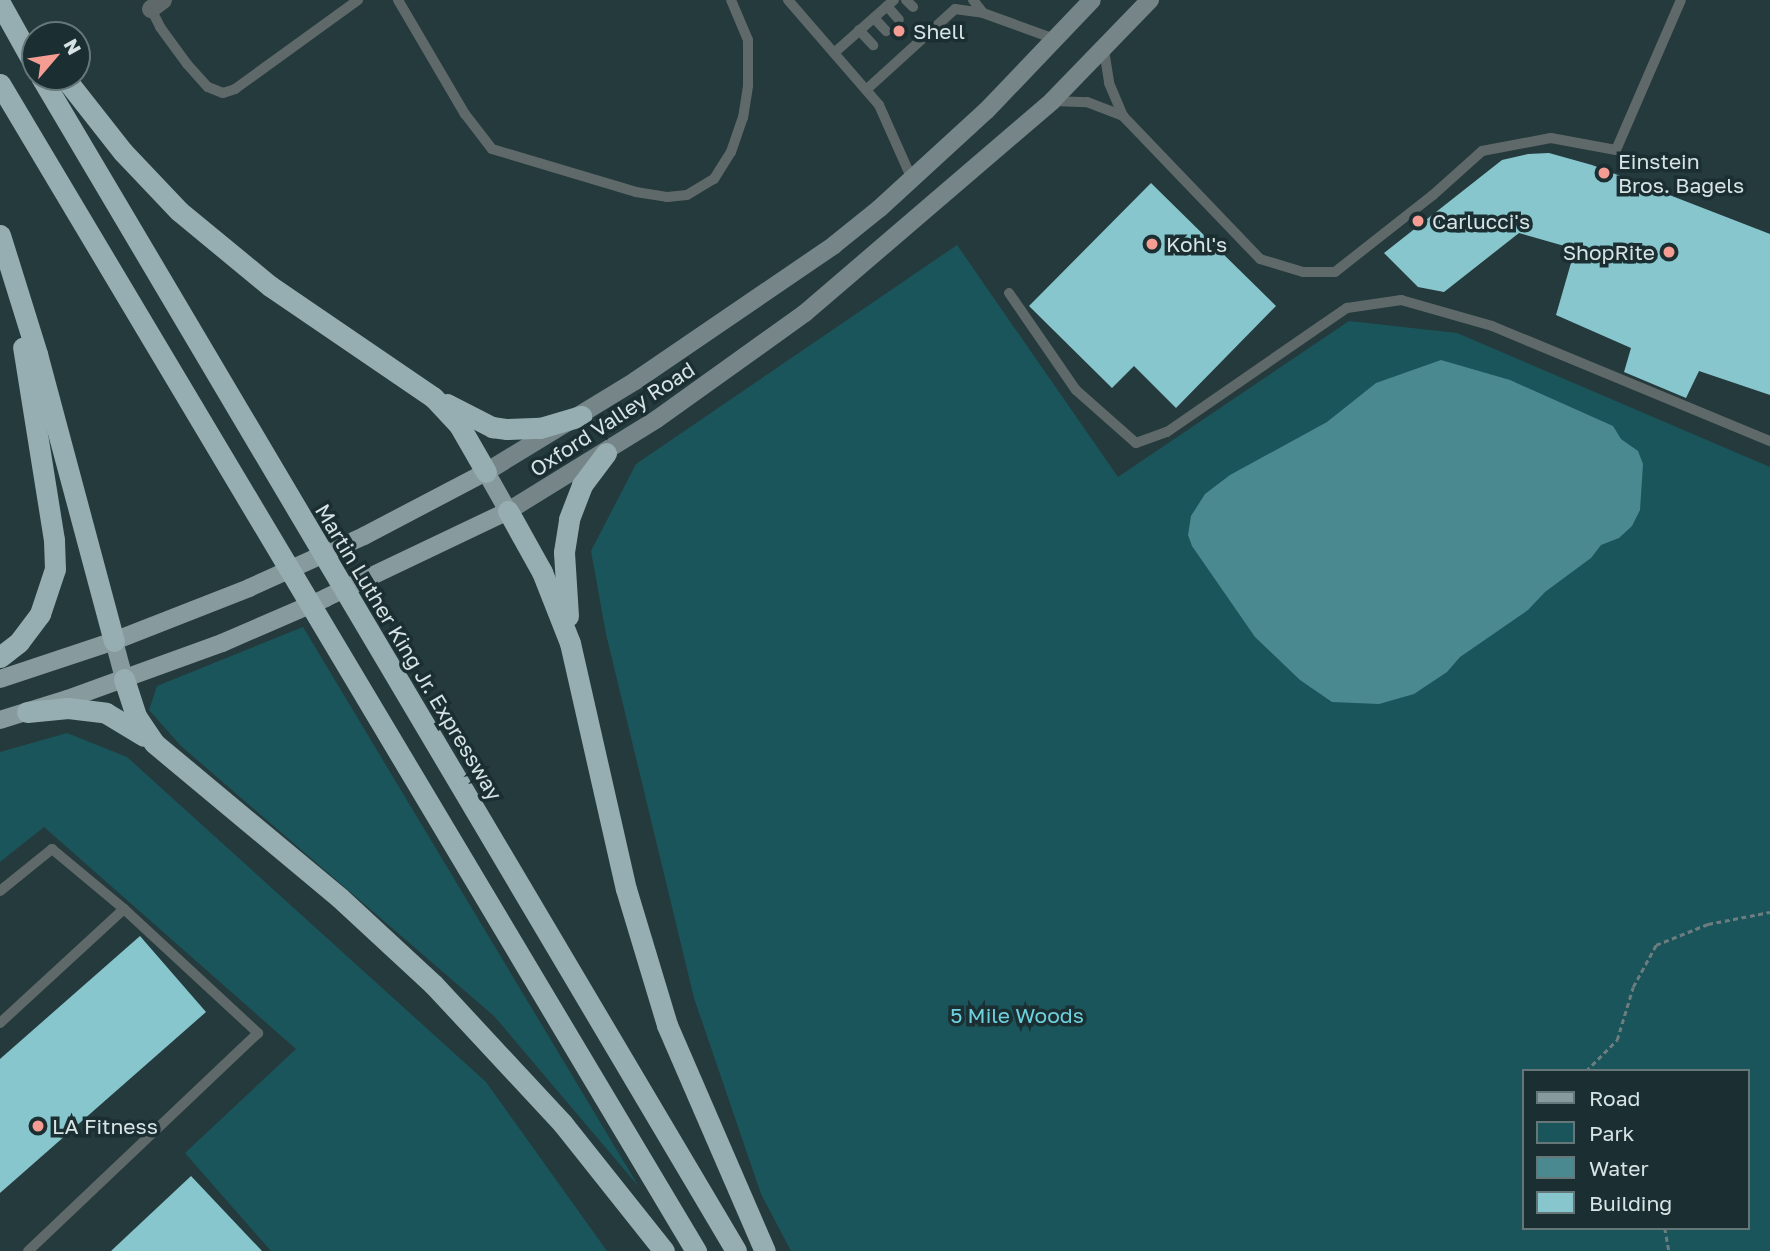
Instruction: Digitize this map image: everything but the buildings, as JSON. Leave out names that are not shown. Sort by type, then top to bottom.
[{"type":"highway","points":[[6,0],[22,21]]},
{"type":"highway","points":[[0,3],[21,41]]},
{"type":"highway","points":[[0,84],[695,1251]]},
{"type":"highway","name":"Martin Luther King Jr. Expressway","points":[[49,91],[736,1251]]},
{"type":"highway","points":[[75,91],[150,182],[209,239],[270,286],[433,397],[478,421],[507,429],[540,428],[581,415]]},
{"type":"highway","points":[[0,235],[37,354],[114,641]]},
{"type":"highway","points":[[0,657],[19,642],[40,614],[52,583],[55,554],[10,273]]},
{"type":"highway","points":[[433,397],[459,425],[486,472]]},
{"type":"highway","points":[[570,643],[565,535],[582,485],[606,453]]},
{"type":"highway","points":[[508,511],[542,572],[570,643],[615,844],[652,979],[701,1109],[765,1251]]},
{"type":"highway","points":[[124,679],[136,716],[154,743]]},
{"type":"highway","points":[[27,712],[68,708],[106,713],[154,743],[340,898],[433,984],[564,1124],[664,1251]]},
{"type":"main road","name":"Oxford Valley Road","points":[[0,679],[114,641],[249,588],[364,536],[486,472],[581,415],[783,282],[843,237],[986,111],[1092,0]]},
{"type":"main road","name":"Oxford Valley Road","points":[[0,720],[124,679],[269,623],[385,571],[508,511],[606,453],[708,385],[805,313],[1052,101],[1150,0]]},
{"type":"main road","points":[[486,472],[508,511]]},
{"type":"main road","points":[[114,641],[124,679]]},
{"type":"lane","points":[[157,4],[160,27],[187,64],[208,87],[223,93],[245,82],[358,0]]},
{"type":"lane","points":[[398,0],[466,114],[492,149],[636,192],[667,197],[687,195],[714,179],[731,152],[743,118],[748,85],[748,40],[731,0]]},
{"type":"lane","points":[[788,0],[879,105],[912,178]]},
{"type":"lane","points":[[947,0],[955,9],[983,13],[1055,39]]},
{"type":"lane","points":[[973,0],[983,13]]},
{"type":"lane","points":[[1104,50],[1109,83],[1124,116],[1259,259],[1303,272],[1335,272],[1433,195],[1482,151],[1552,138],[1616,150],[1681,0]]},
{"type":"lane","points":[[834,53],[890,3],[900,20]]},
{"type":"lane","points":[[866,90],[955,9]]},
{"type":"lane","points":[[874,18],[887,31]]},
{"type":"lane","points":[[925,20],[934,28]]},
{"type":"lane","points":[[859,30],[873,45]]},
{"type":"lane","points":[[911,32],[920,41]]},
{"type":"lane","points":[[898,44],[906,53]]},
{"type":"lane","points":[[885,57],[893,65]]},
{"type":"lane","points":[[1052,101],[1087,102],[1124,116]]},
{"type":"lane","points":[[1009,293],[1076,390],[1136,443],[1167,432],[1347,308],[1401,300],[1492,326],[1770,441]]},
{"type":"lane","points":[[0,891],[51,849],[124,909],[258,1033],[28,1251]]},
{"type":"lane","points":[[0,1023],[124,909]]},
{"type":"path","points":[[1588,1069],[1617,1040],[1633,987],[1656,945],[1708,924],[1770,912]]},
{"type":"path","points":[[1665,1230],[1669,1251]]},
{"type":"green space","name":"5 Mile Woods","points":[[957,245],[1118,477],[1349,321],[1457,333],[1770,467],[1770,1251],[791,1251],[761,1194],[694,998],[606,634],[591,551],[636,464]]},
{"type":"green space","points":[[303,627],[639,1187],[494,1016],[181,746],[149,710],[157,686]]},
{"type":"green space","points":[[67,733],[127,757],[486,1082],[607,1251],[271,1251],[185,1153],[296,1049],[44,827],[0,862],[0,752]]},
{"type":"water","points":[[1441,360],[1510,380],[1613,426],[1621,439],[1638,451],[1643,464],[1640,510],[1632,526],[1619,538],[1601,545],[1591,558],[1545,592],[1528,610],[1460,657],[1447,672],[1414,694],[1379,704],[1332,702],[1300,680],[1255,637],[1192,546],[1188,535],[1191,516],[1205,494],[1230,475],[1327,422],[1376,383]]},
{"type":"place","name":"Shell","points":[[899,31]]},
{"type":"place","name":"Einstein Bros. Bagels","points":[[1604,173]]},
{"type":"place","name":"Carlucci's","points":[[1418,221]]},
{"type":"place","name":"Kohl's","points":[[1152,244]]},
{"type":"place","name":"ShopRite","points":[[1669,252]]},
{"type":"place","name":"LA Fitness","points":[[38,1126]]}]
